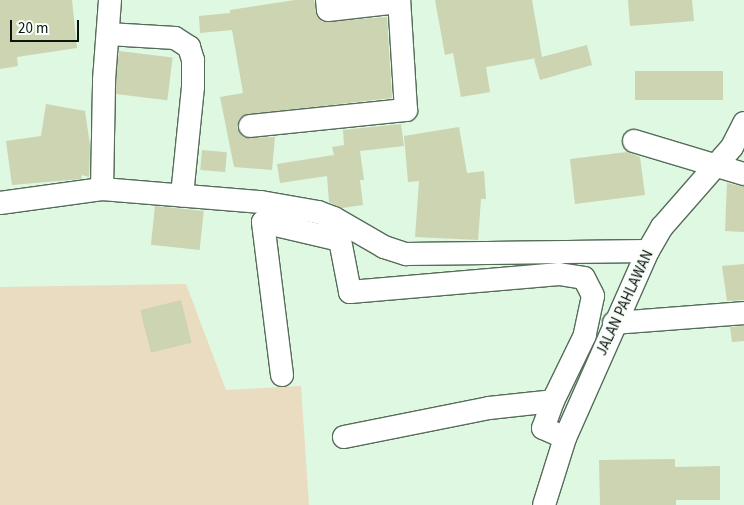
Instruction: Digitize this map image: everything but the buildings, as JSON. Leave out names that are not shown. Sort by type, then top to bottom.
[{"type":"street","points":[[102,189],[104,80],[110,0]]},
{"type":"street","points":[[250,126],[406,110],[399,1],[328,10],[327,0]]},
{"type":"street","points":[[108,34],[175,38],[189,47],[193,60],[193,86],[182,195]]},
{"type":"street","name":"JALAN PAHLAWAN","points":[[544,505],[564,438],[614,323],[648,251],[662,227],[732,147],[744,123]]},
{"type":"street","points":[[634,141],[744,174]]},
{"type":"street","points":[[0,203],[102,189],[261,202],[318,212],[334,218],[384,247],[406,254],[648,251]]},
{"type":"street","points":[[282,375],[263,222],[340,240],[350,292],[559,274],[584,278],[593,296],[585,336],[553,401],[543,428],[564,438]]},
{"type":"street","points":[[614,323],[744,313]]},
{"type":"street","points":[[344,437],[489,408],[553,401]]},
{"type":"shaded area","points":[[186,284],[226,390],[301,386],[309,505],[0,505],[0,287]]}]
